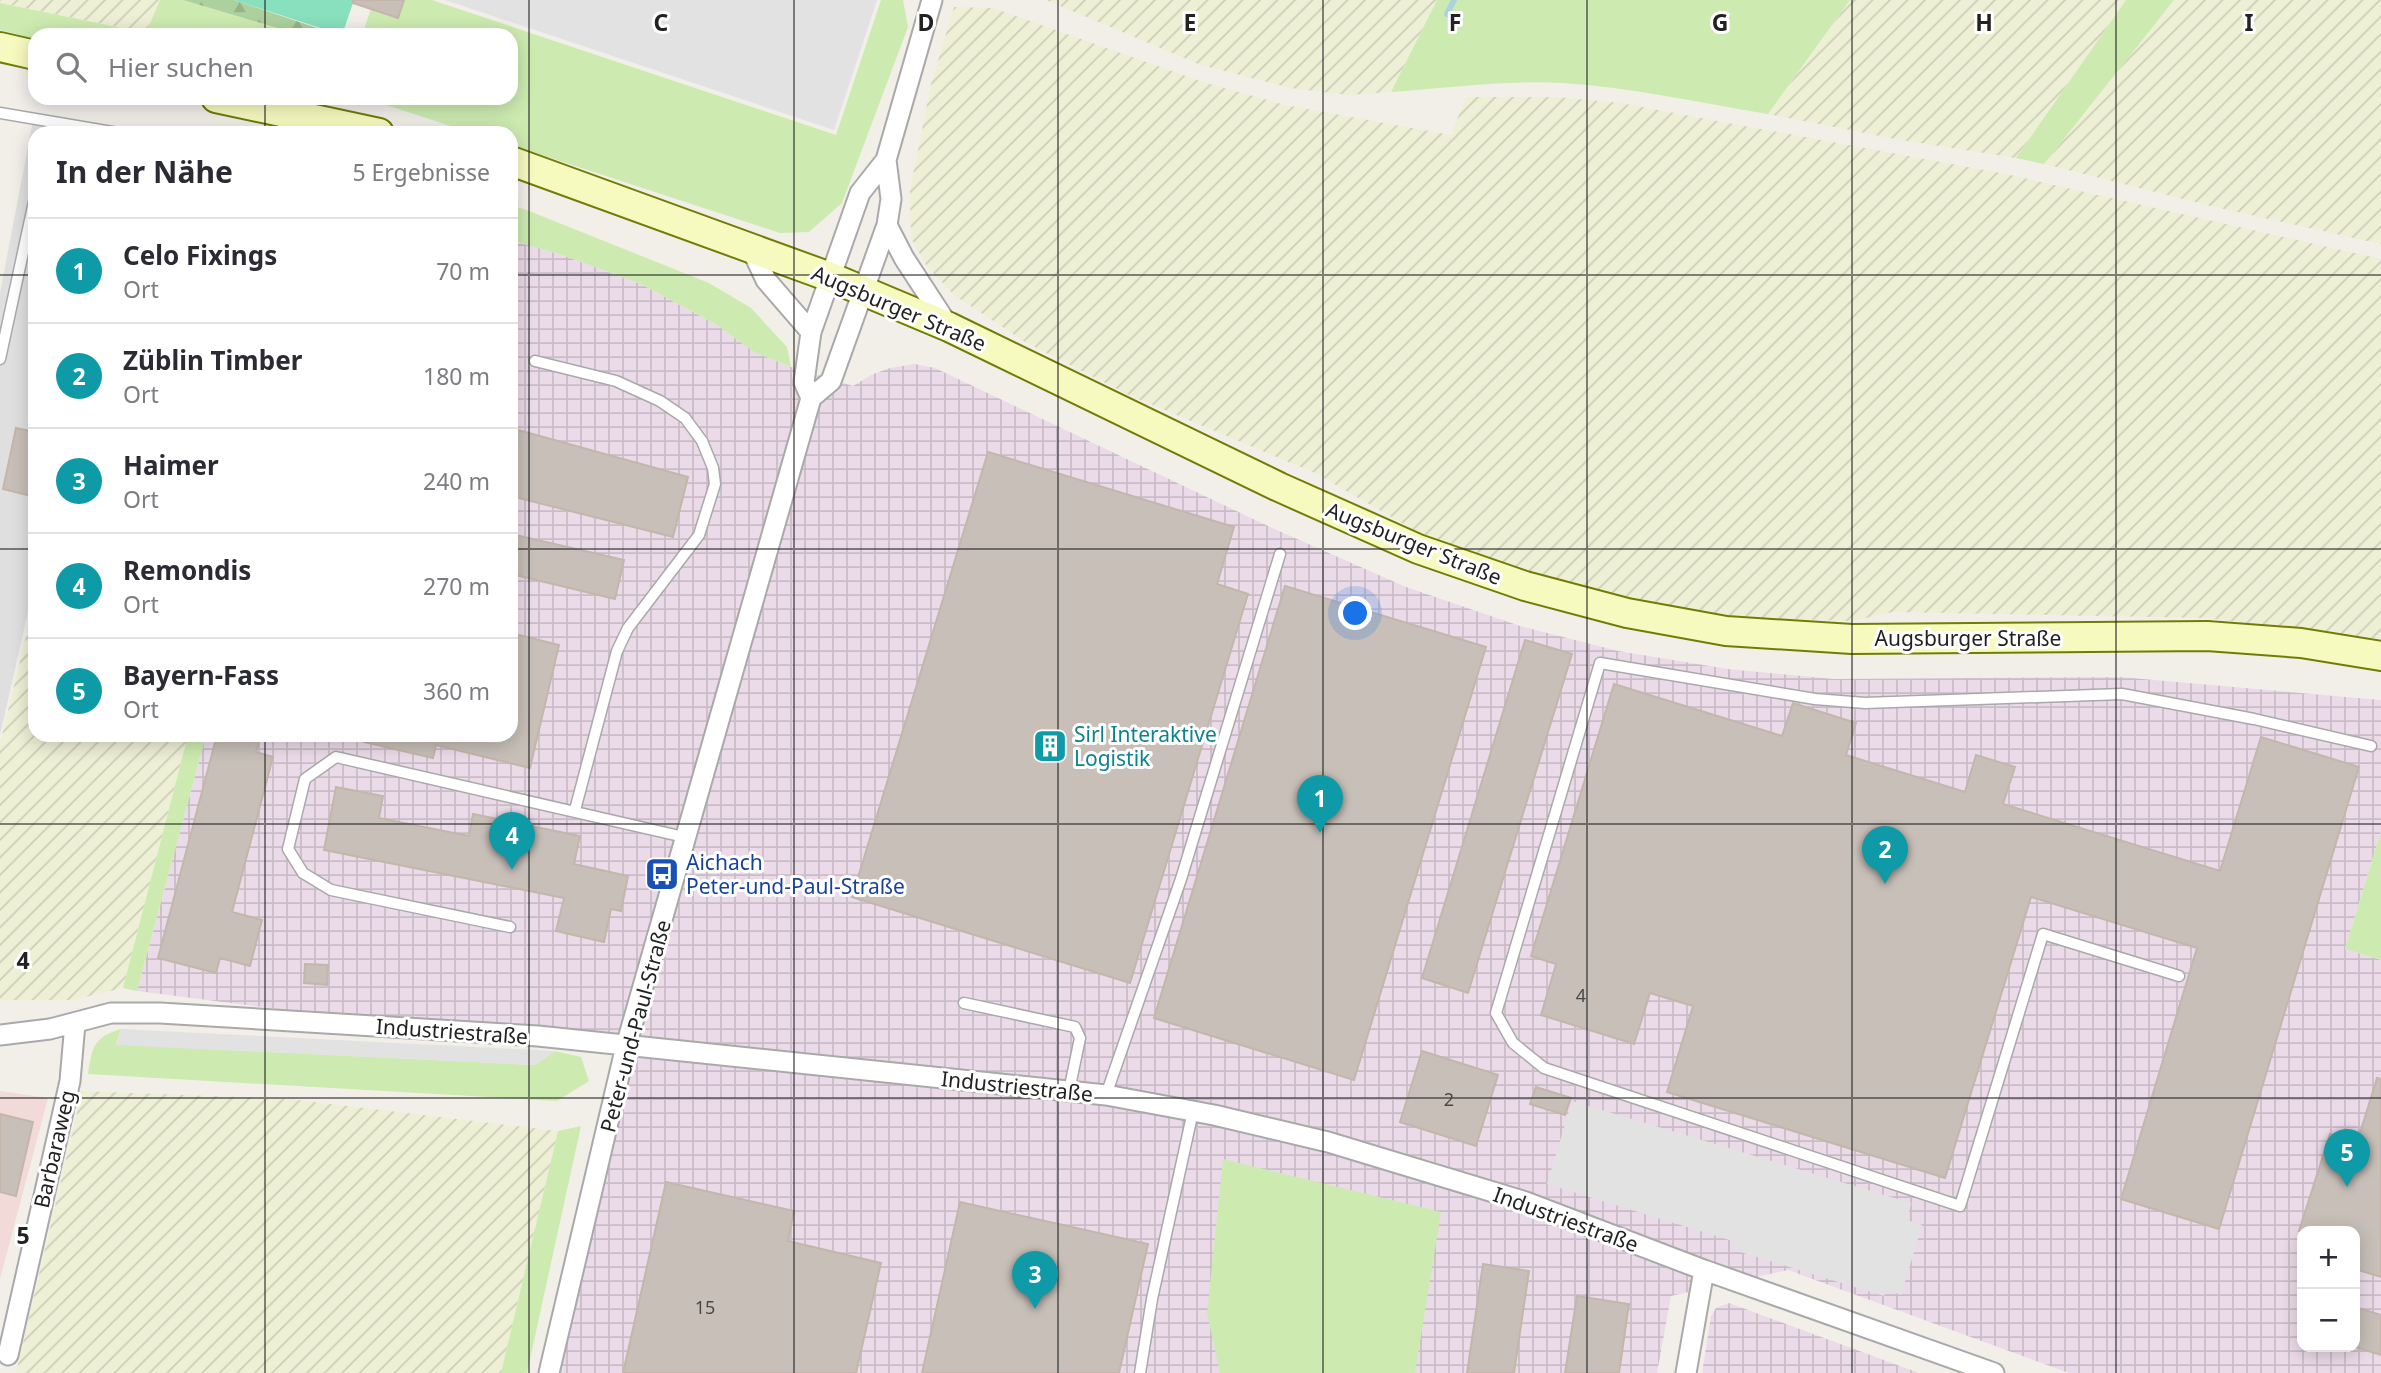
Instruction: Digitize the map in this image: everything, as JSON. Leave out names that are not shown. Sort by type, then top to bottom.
[{"type":"main road","points":[[0,47],[28,53]]},
{"type":"main road","points":[[249,105],[346,126]]},
{"type":"main road","name":"Augsburger Straße","points":[[518,164],[864,290],[949,327],[1279,487],[1418,549],[1525,586],[1627,613],[1726,631],[1852,639],[2207,636],[2301,643],[2381,656]]},
{"type":"street","points":[[886,160],[932,0]]},
{"type":"street","name":"Peter-und-Paul-Straße","points":[[549,1373],[626,1046],[811,398],[831,381],[887,225],[891,200],[886,160]]},
{"type":"street","name":"Peter-und-Paul-Straße","points":[[811,398],[804,382],[811,332],[860,193],[886,160]]},
{"type":"street","points":[[887,225],[904,258],[949,327]]},
{"type":"street","points":[[751,248],[766,280],[811,332]]},
{"type":"street","name":"Industriestraße","points":[[0,1035],[75,1023],[111,1013],[160,1013],[538,1036],[1106,1095],[1193,1111],[1328,1142],[1527,1202],[1704,1270],[1994,1373]]},
{"type":"street","name":"Barbaraweg","points":[[8,1355],[70,1081],[75,1023]]},
{"type":"street","points":[[1686,1373],[1704,1270]]},
{"type":"lane","points":[[0,113],[43,126]]},
{"type":"lane","points":[[0,359],[28,229]]},
{"type":"lane","points":[[535,361],[616,381],[660,401],[685,418],[702,441],[713,468],[715,484],[699,535],[628,628],[617,651],[575,810]]},
{"type":"lane","points":[[1106,1095],[1181,879],[1280,554]]},
{"type":"lane","points":[[2179,976],[2043,934],[1960,1206],[1544,1068],[1513,1043],[1496,1013],[1600,663],[1815,699],[1865,703],[2122,694],[2254,719],[2371,746]]},
{"type":"lane","points":[[510,927],[331,890],[303,873],[288,849],[305,779],[336,757],[684,837]]},
{"type":"lane","points":[[964,1003],[1075,1027],[1080,1038],[1069,1091]]},
{"type":"lane","points":[[1140,1373],[1152,1299],[1193,1111]]},
{"type":"shaded area","points":[[445,0],[877,0],[834,130]]},
{"type":"shaded area","points":[[33,120],[73,126],[32,126]]},
{"type":"shaded area","points":[[28,146],[28,612],[0,735],[0,293]]},
{"type":"shaded area","points":[[518,242],[641,284],[717,325],[754,352],[791,367],[853,386],[890,368],[914,364],[935,368],[1268,526],[1406,587],[1520,626],[1618,651],[1728,669],[1834,679],[2120,677],[2381,700],[2381,831],[2345,949],[2381,960],[2381,1373],[2069,1373],[1788,1270],[1671,1296],[1657,1373],[555,1373],[630,1054],[137,991],[204,742],[518,742]]},
{"type":"shaded area","points":[[121,1029],[555,1051],[535,1065],[116,1045]]},
{"type":"shaded area","points":[[0,1091],[48,1098],[0,1279]]},
{"type":"shaded area","points":[[1572,1101],[1911,1203],[1907,1220],[1922,1225],[1901,1295],[1886,1290],[1884,1296],[1734,1250],[1736,1242],[1547,1184]]},
{"type":"shaded area","points":[[1729,1303],[1919,1373],[1702,1373],[1711,1316],[1716,1308]]},
{"type":"green space","points":[[0,0],[160,0],[148,28],[122,28],[0,3]]},
{"type":"green space","points":[[160,0],[183,0],[277,28],[148,28]]},
{"type":"green space","points":[[183,0],[234,0],[317,28],[277,28]]},
{"type":"green space","points":[[234,0],[354,0],[344,28],[320,28]]},
{"type":"green space","points":[[374,0],[432,0],[516,28],[364,28]]},
{"type":"green space","points":[[881,0],[903,0],[908,27],[842,203],[809,232],[780,233],[518,147],[518,126],[451,126],[386,105],[518,105],[518,29],[836,135]]},
{"type":"green space","points":[[1046,0],[1437,0],[1391,92],[1348,95],[1290,88],[1201,65]]},
{"type":"green space","points":[[1437,0],[1850,0],[1768,114],[1640,92],[1562,83],[1498,83],[1391,92]]},
{"type":"green space","points":[[1850,0],[2126,0],[2016,158],[1895,139],[1768,114]]},
{"type":"green space","points":[[2126,0],[2174,0],[2044,164],[2016,158]]},
{"type":"green space","points":[[2174,0],[2381,0],[2381,244],[2215,207],[2044,164]]},
{"type":"green space","points":[[0,3],[122,28],[28,28],[28,37],[0,30]]},
{"type":"green space","points":[[954,7],[993,8],[1200,81],[1285,105],[1451,135],[1466,97],[1557,97],[1620,103],[2006,174],[2381,259],[2381,639],[2207,618],[1893,612],[1852,621],[1738,617],[1626,600],[1536,577],[1428,538],[1315,473],[1129,395],[1025,342],[954,295],[926,265],[911,238],[910,190],[931,84]]},
{"type":"green space","points":[[518,208],[709,283],[751,308],[787,347],[791,367],[754,352],[717,325],[641,284],[518,242]]},
{"type":"green space","points":[[28,628],[28,742],[186,742],[123,988],[73,1000],[0,1000],[0,744]]},
{"type":"green space","points":[[186,742],[204,742],[137,991],[123,988]]},
{"type":"green space","points":[[2381,831],[2381,960],[2345,949]]},
{"type":"green space","points":[[121,1029],[116,1044],[535,1065],[555,1051],[581,1057],[589,1081],[557,1101],[88,1074],[93,1050],[99,1040]]},
{"type":"green space","points":[[82,1091],[288,1099],[558,1131],[501,1373],[16,1373]]},
{"type":"green space","points":[[581,1126],[527,1373],[501,1373],[558,1131]]},
{"type":"green space","points":[[1223,1159],[1441,1212],[1415,1373],[1220,1373],[1207,1313]]},
{"type":"building","points":[[353,0],[404,0],[398,18],[353,3]]},
{"type":"building","points":[[16,428],[28,431],[28,495],[3,489]]},
{"type":"building","points":[[518,430],[688,477],[673,537],[518,498]]},
{"type":"building","name":"Sirl Interaktive Logistik","points":[[988,452],[1234,527],[1217,584],[1248,594],[1130,983],[852,897]]},
{"type":"building","points":[[518,536],[624,560],[615,599],[518,576]]},
{"type":"building","points":[[1285,586],[1486,647],[1354,1080],[1154,1018]]},
{"type":"building","points":[[518,635],[559,645],[530,768],[436,745],[433,758],[364,742],[518,742]]},
{"type":"building","points":[[1525,640],[1572,654],[1468,993],[1422,978]]},
{"type":"building","points":[[1614,684],[1782,736],[1793,703],[1856,723],[1846,755],[1965,792],[1976,755],[2015,767],[2003,804],[2220,871],[2261,737],[2359,767],[2219,1229],[2121,1199],[2197,948],[2031,897],[1945,1178],[1667,1092],[1693,1006],[1650,993],[1634,1044],[1541,1015],[1556,964],[1531,956]]},
{"type":"building","points":[[215,742],[259,742],[256,752],[273,757],[232,912],[262,920],[250,966],[220,958],[216,973],[158,958]]},
{"type":"building","points":[[336,787],[383,796],[379,818],[469,836],[473,814],[580,836],[574,864],[628,876],[621,911],[611,909],[604,942],[556,931],[564,898],[324,850]]},
{"type":"building","points":[[305,964],[328,965],[327,985],[304,983]]},
{"type":"building","points":[[1422,1051],[1498,1075],[1476,1146],[1400,1122]]},
{"type":"building","points":[[2377,1078],[2381,1079],[2381,1277],[2360,1271],[2360,1226],[2301,1226],[2330,1134],[2357,1143]]},
{"type":"building","points":[[1536,1087],[1571,1098],[1565,1115],[1530,1104]]},
{"type":"building","points":[[0,1114],[33,1122],[16,1196],[0,1192]]},
{"type":"building","points":[[666,1182],[794,1211],[788,1241],[881,1263],[856,1373],[623,1373]]},
{"type":"building","points":[[960,1202],[1148,1244],[1119,1373],[922,1373]]},
{"type":"building","points":[[1483,1264],[1529,1271],[1514,1373],[1467,1373]]},
{"type":"building","points":[[1577,1296],[1629,1304],[1619,1373],[1565,1373]]},
{"type":"building","points":[[2360,1309],[2381,1315],[2381,1355],[2360,1349]]},
{"type":"waterway","points":[[1447,14],[1454,0]]},
{"type":"place","name":"Sirl Interaktive Logistik","points":[[1050,746]]},
{"type":"place","name":"Celo Fixings","points":[[1320,833]]},
{"type":"place","name":"Remondis","points":[[512,870]]},
{"type":"place","name":"Aichach Peter-und-Paul-Straße","points":[[662,874]]},
{"type":"place","name":"Züblin Timber","points":[[1885,884]]},
{"type":"place","name":"Bayern-Fass","points":[[2347,1187]]},
{"type":"place","name":"Haimer","points":[[1035,1309]]}]
